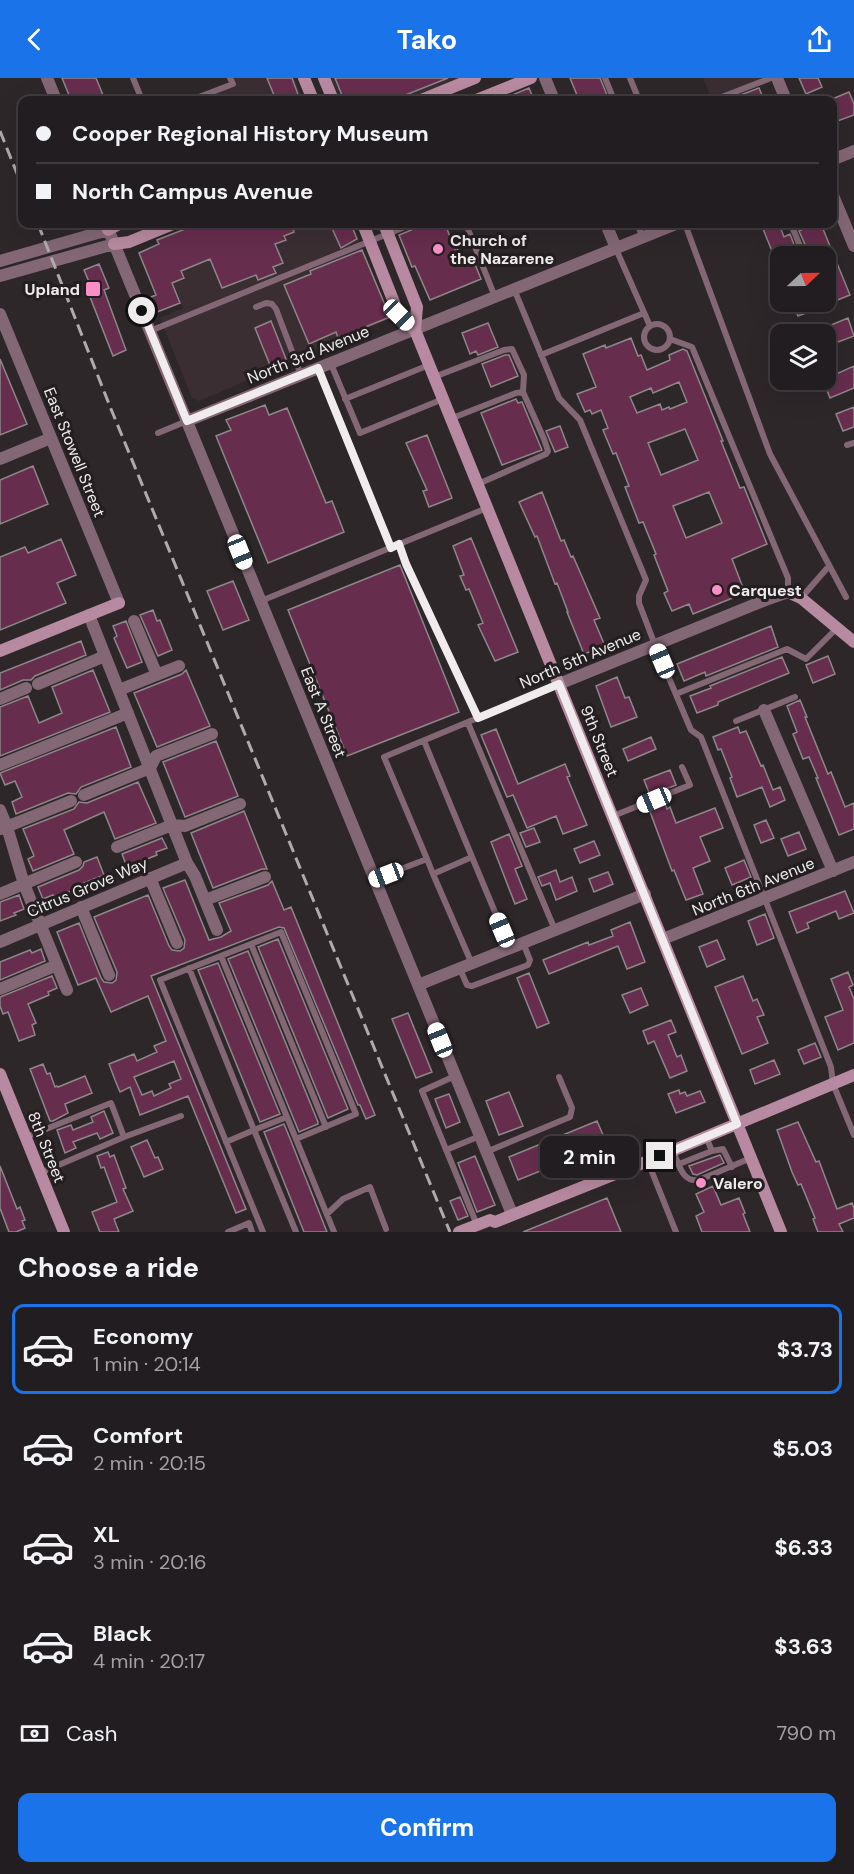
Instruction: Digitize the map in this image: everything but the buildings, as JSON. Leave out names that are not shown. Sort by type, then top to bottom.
[{"type":"street","points":[[46,78],[54,96]]},
{"type":"street","points":[[304,78],[311,96]]},
{"type":"street","points":[[324,78],[331,96]]},
{"type":"street","points":[[431,96],[475,78]]},
{"type":"street","points":[[487,96],[531,78]]},
{"type":"street","points":[[545,78],[552,96]]},
{"type":"street","points":[[777,78],[784,96]]},
{"type":"street","points":[[837,158],[854,151]]},
{"type":"street","points":[[837,205],[854,246]]},
{"type":"street","points":[[0,261],[105,228]]},
{"type":"street","name":"East A Street","points":[[111,228],[114,244],[512,1214]]},
{"type":"street","points":[[0,276],[114,244],[129,242],[163,228]]},
{"type":"street","name":"9th Street","points":[[365,228],[399,315],[414,330],[429,365],[782,1232]]},
{"type":"street","name":"9th Street","points":[[386,228],[417,307],[414,330]]},
{"type":"street","points":[[608,228],[616,248]]},
{"type":"street","name":"North 3rd Avenue","points":[[187,421],[666,228]]},
{"type":"street","name":"East Stowell Street","points":[[0,314],[119,603],[89,615]]},
{"type":"street","points":[[0,459],[51,438]]},
{"type":"street","points":[[788,592],[801,598],[854,642]]},
{"type":"street","name":"North 5th Avenue","points":[[559,684],[788,592]]},
{"type":"street","points":[[0,651],[89,615],[172,825],[217,930]]},
{"type":"street","points":[[134,621],[157,675]]},
{"type":"street","points":[[38,684],[105,656]]},
{"type":"street","points":[[119,690],[179,666]]},
{"type":"street","points":[[0,699],[26,688]]},
{"type":"street","points":[[764,710],[833,871]]},
{"type":"street","points":[[0,765],[128,712]]},
{"type":"street","points":[[84,795],[150,768],[156,756],[212,734]]},
{"type":"street","points":[[4,828],[71,801]]},
{"type":"street","points":[[117,847],[172,825],[185,826],[240,804]]},
{"type":"street","points":[[0,810],[24,884],[68,990]]},
{"type":"street","points":[[0,894],[76,862]]},
{"type":"street","name":"North 6th Avenue","points":[[663,939],[854,862]]},
{"type":"street","name":"Citrus Grove Way","points":[[0,942],[188,863]]},
{"type":"street","points":[[205,900],[265,877]]},
{"type":"street","points":[[150,878],[177,943]]},
{"type":"street","points":[[418,986],[645,894]]},
{"type":"street","points":[[81,908],[108,975]]},
{"type":"street","points":[[0,989],[57,965]]},
{"type":"street","name":"8th Street","points":[[0,1074],[64,1232]]},
{"type":"street","points":[[459,1232],[479,1228],[490,1220],[495,1221],[648,1161],[854,1075]]},
{"type":"lane","points":[[133,78],[140,96]]},
{"type":"lane","points":[[202,96],[233,84],[230,78]]},
{"type":"lane","points":[[605,78],[612,96]]},
{"type":"lane","points":[[630,78],[637,96]]},
{"type":"lane","points":[[724,96],[771,78]]},
{"type":"lane","points":[[150,331],[370,240],[386,228]]},
{"type":"lane","points":[[468,228],[496,297]]},
{"type":"lane","points":[[639,228],[643,237]]},
{"type":"lane","points":[[686,228],[770,454],[846,597]]},
{"type":"lane","points":[[793,228],[800,246]]},
{"type":"lane","points":[[616,248],[650,326]]},
{"type":"lane","points":[[514,290],[560,399],[580,420],[646,580],[639,599],[655,645],[691,730],[701,737],[831,1067],[833,1084],[854,1135]]},
{"type":"lane","points":[[256,307],[266,303],[272,304],[276,309],[301,375]]},
{"type":"lane","points":[[542,355],[644,313]]},
{"type":"lane","points":[[658,324],[669,331],[670,339],[663,349],[650,348],[645,341],[646,329],[650,326],[658,324]]},
{"type":"lane","points":[[670,339],[692,347],[788,578],[788,592]]},
{"type":"lane","points":[[434,378],[504,350],[512,349],[524,375],[523,392],[548,451],[543,456],[477,484]]},
{"type":"lane","points":[[330,363],[360,433],[442,399]]},
{"type":"lane","points":[[345,399],[429,365]]},
{"type":"lane","points":[[318,368],[391,548]]},
{"type":"lane","points":[[450,419],[523,392]]},
{"type":"lane","points":[[158,433],[187,421]]},
{"type":"lane","points":[[261,602],[487,508]]},
{"type":"lane","points":[[399,544],[406,564],[478,718]]},
{"type":"lane","points":[[801,598],[829,566]]},
{"type":"lane","points":[[676,694],[787,649],[806,659],[837,628]]},
{"type":"lane","name":"North 5th Avenue","points":[[427,859],[384,757],[559,684]]},
{"type":"lane","points":[[736,722],[795,697]]},
{"type":"lane","points":[[468,723],[555,930]]},
{"type":"lane","points":[[424,741],[510,949]]},
{"type":"lane","points":[[613,816],[690,784],[682,767]]},
{"type":"lane","points":[[433,874],[472,857]]},
{"type":"lane","points":[[375,879],[427,859],[472,964]]},
{"type":"lane","points":[[263,1232],[160,980],[282,932],[356,1114],[296,1139]]},
{"type":"lane","points":[[460,969],[467,985],[472,986],[528,965],[530,960],[524,943]]},
{"type":"lane","points":[[251,944],[326,1127]]},
{"type":"lane","points":[[221,956],[334,1232]]},
{"type":"lane","points":[[189,968],[296,1232]]},
{"type":"lane","points":[[455,1076],[422,1091],[479,1228]]},
{"type":"lane","points":[[486,1152],[570,1117],[572,1108],[559,1077]]},
{"type":"lane","points":[[26,1137],[111,1103],[124,1137]]},
{"type":"lane","points":[[40,1173],[124,1137],[181,1116]]},
{"type":"lane","points":[[226,1142],[287,1117]]},
{"type":"lane","points":[[446,1150],[480,1136]]},
{"type":"lane","points":[[706,1137],[712,1151]]},
{"type":"lane","points":[[679,1164],[723,1149],[732,1167]]},
{"type":"lane","points":[[673,1151],[687,1179],[692,1181],[751,1158]]},
{"type":"lane","points":[[648,1161],[676,1232]]},
{"type":"lane","points":[[327,1214],[343,1199],[370,1187],[386,1229]]},
{"type":"lane","points":[[228,1232],[249,1223],[252,1232]]},
{"type":"shaded area","points":[[234,78],[294,78],[302,96],[195,96]]},
{"type":"shaded area","points":[[331,78],[461,78],[416,96],[338,96]]},
{"type":"shaded area","points":[[703,78],[759,78],[760,80],[722,96],[710,96]]},
{"type":"shaded area","points":[[185,228],[354,228],[392,318],[199,401],[192,398],[160,318],[183,308],[156,242],[157,239]]},
{"type":"railway","points":[[0,131],[18,176]]},
{"type":"railway","points":[[40,228],[111,409],[450,1232]]},
{"type":"place","name":"Church of the Nazarene","points":[[438,249]]},
{"type":"place","name":"Upland","points":[[93,289]]},
{"type":"place","name":"Carquest","points":[[717,590]]},
{"type":"place","name":"Valero","points":[[701,1183]]},
{"type":"route","points":[[142,311],[187,421],[318,368],[391,548],[399,544],[406,564],[478,718],[559,684],[737,1124],[660,1156]]}]
